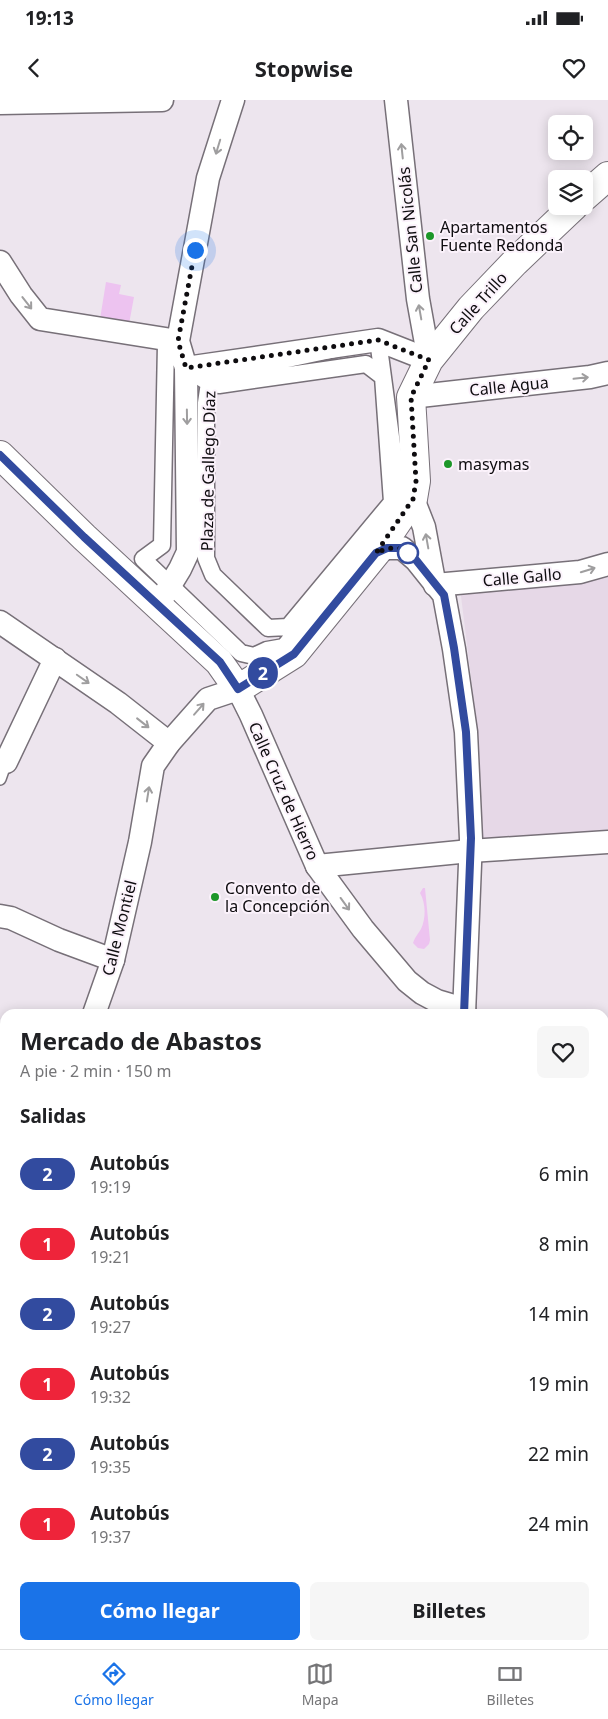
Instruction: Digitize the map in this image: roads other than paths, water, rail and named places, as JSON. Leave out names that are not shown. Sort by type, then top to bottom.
[{"type":"street","points":[[0,104],[162,100]]},
{"type":"street","points":[[0,262],[40,320],[178,341],[208,178],[233,100]]},
{"type":"street","name":"Calle San Nicolás","points":[[396,100],[418,300],[429,360]]},
{"type":"street","points":[[593,189],[608,176]]},
{"type":"street","name":"Calle Trillo","points":[[429,360],[477,302],[515,262],[565,215]]},
{"type":"street","name":"Plaza de Gallego Díaz","points":[[186,368],[378,340],[429,360]]},
{"type":"street","name":"Plaza de Gallego Díaz","points":[[378,340],[216,374],[219,385],[366,364],[383,377],[392,502],[288,627],[268,628],[214,575],[206,558],[206,402],[209,383],[186,368],[166,344],[162,545],[143,559],[164,595],[241,653],[254,656],[268,650],[284,647],[400,504],[378,340]]},
{"type":"street","name":"Plaza de Gallego Díaz","points":[[164,595],[188,552],[186,368],[178,341]]},
{"type":"street","points":[[0,455],[84,537],[164,595],[220,662],[238,689],[294,654],[376,553],[413,499],[416,481],[411,397],[429,360]]},
{"type":"street","name":"Calle Agua","points":[[411,397],[590,377],[608,373]]},
{"type":"street","points":[[413,499],[424,527],[435,585]]},
{"type":"street","points":[[376,553],[387,548],[402,548],[416,560],[444,595],[466,732],[471,838],[464,1009]]},
{"type":"street","name":"Calle Gallo","points":[[435,585],[580,572],[608,564]]},
{"type":"street","points":[[0,622],[118,703],[169,743]]},
{"type":"street","points":[[3,770],[55,659]]},
{"type":"street","name":"Calle Montiel","points":[[96,1009],[113,960],[140,842],[153,766],[169,743],[208,699],[238,689]]},
{"type":"street","name":"Calle Cruz de Hierro","points":[[238,689],[317,866],[363,930],[407,981],[422,993],[459,1009]]},
{"type":"street","points":[[317,866],[470,851],[608,842]]},
{"type":"street","points":[[0,916],[11,918],[59,940],[113,960]]},
{"type":"place","name":"Apartamentos Fuente Redonda","points":[[430,236]]},
{"type":"place","name":"masymas","points":[[448,464]]},
{"type":"place","name":"Convento de la Concepción","points":[[215,897]]}]
